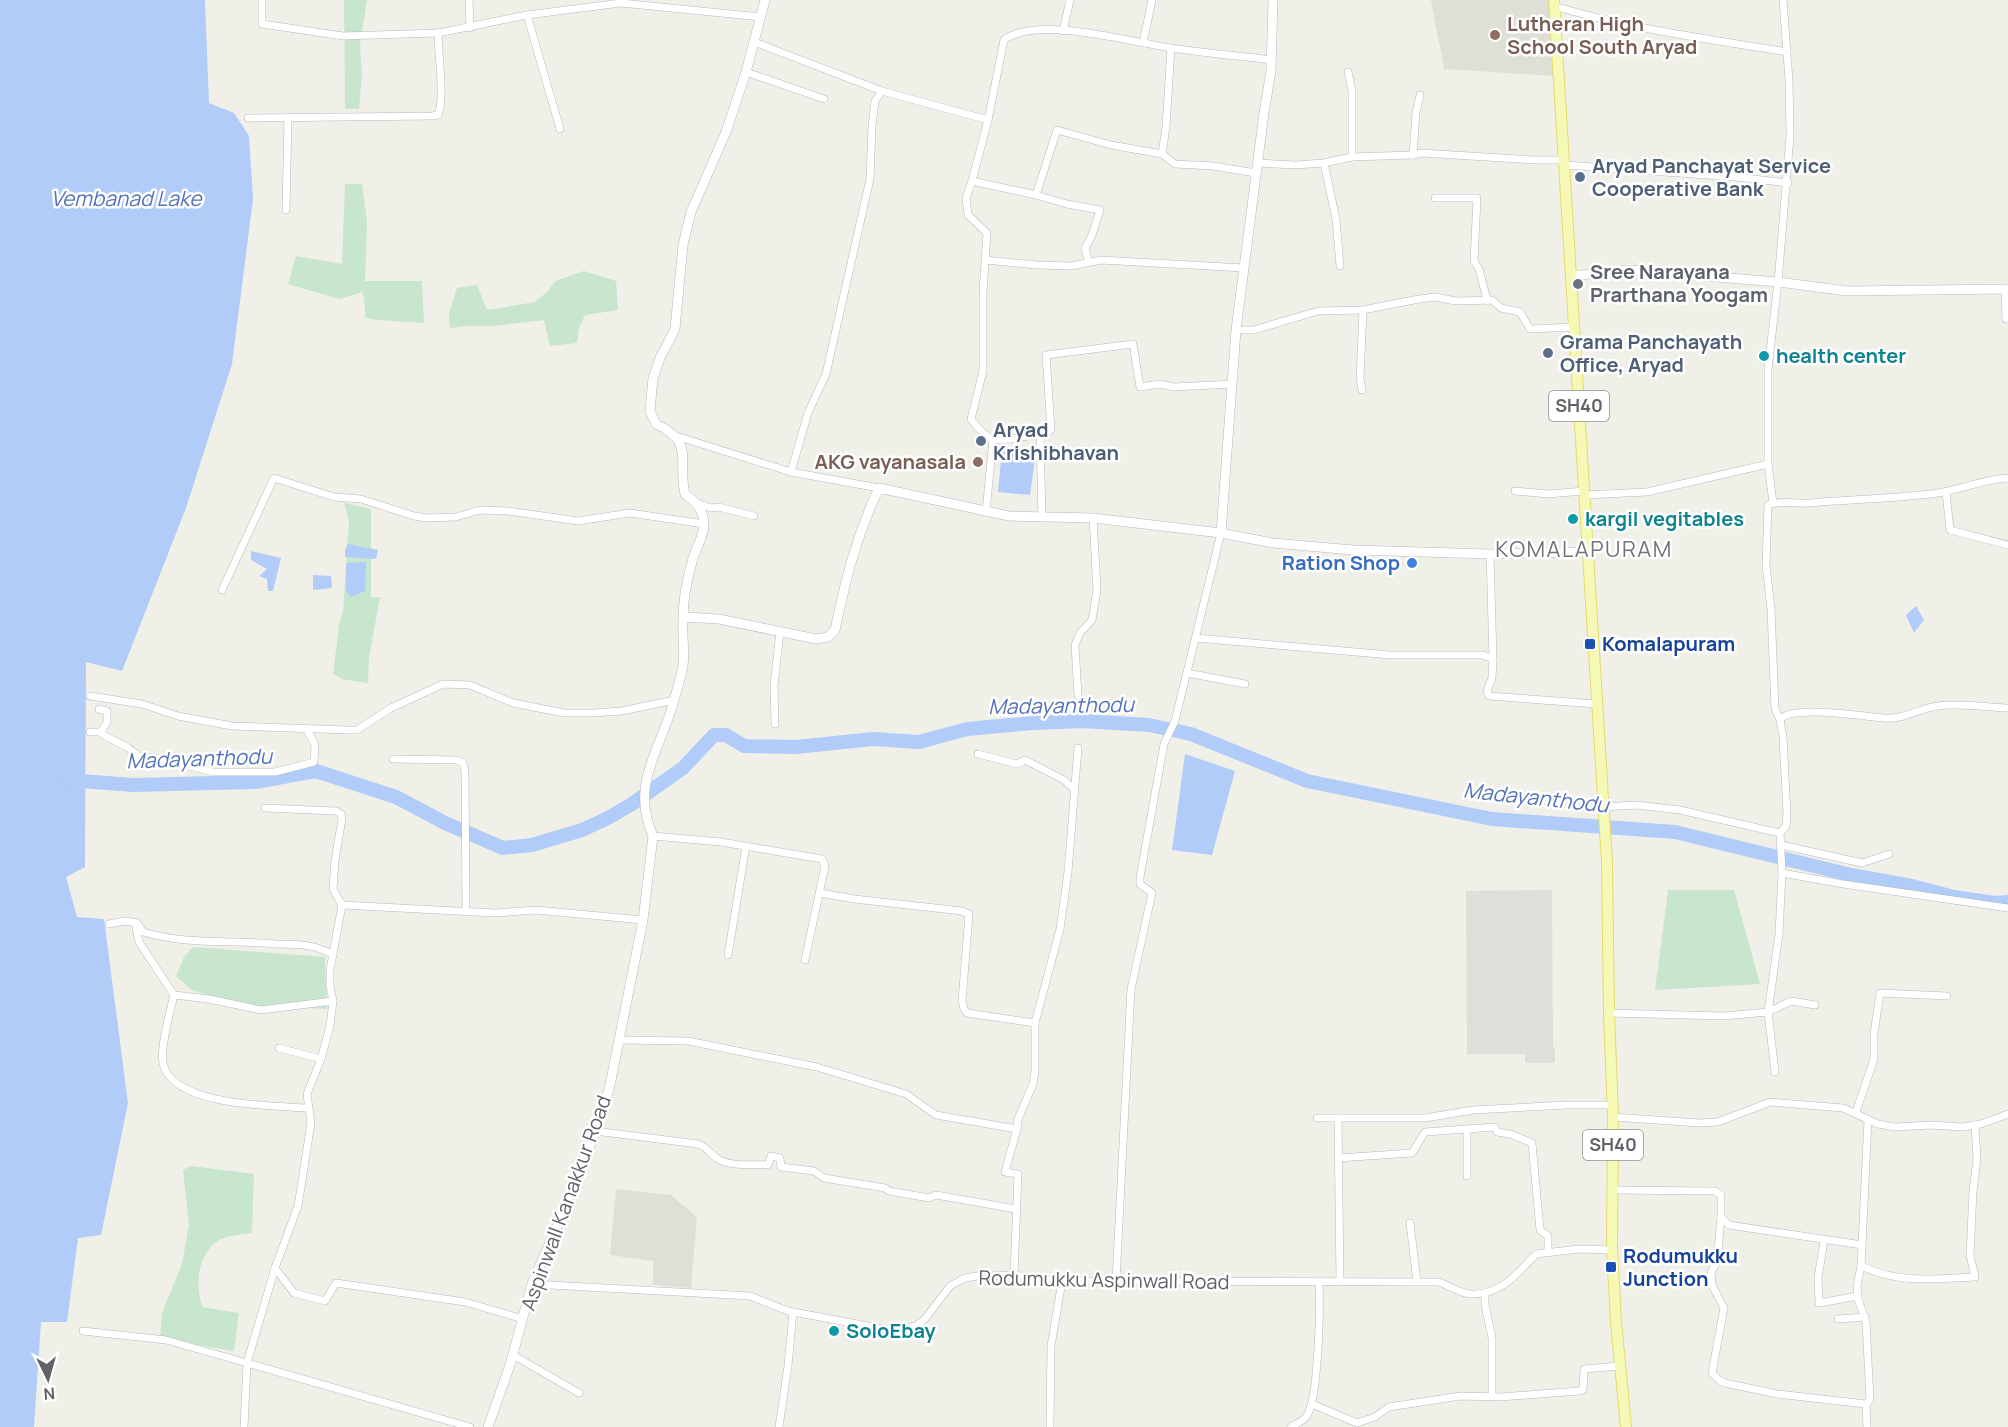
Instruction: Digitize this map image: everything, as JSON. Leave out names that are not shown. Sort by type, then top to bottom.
[{"type":"main road","points":[[674,700],[683,664],[683,617],[689,573],[695,547],[703,536],[703,519],[697,503],[685,494],[682,483],[684,451],[671,431],[656,424],[650,411],[653,378],[660,358],[675,329],[683,245],[691,212],[726,132],[746,72],[765,0]]},
{"type":"main road","points":[[1221,533],[1236,330],[1272,60],[1273,0]]},
{"type":"main road","name":"SH40","points":[[1554,3],[1607,863],[1613,1117],[1612,1251],[1626,1427]]},
{"type":"main road","points":[[1571,276],[1630,270],[1778,282],[1846,291],[2006,289]]},
{"type":"main road","points":[[683,617],[719,619],[816,639],[828,637],[835,630],[847,570],[864,519],[879,488],[1009,516],[1093,518],[1221,533],[1273,543],[1353,550],[1490,554],[1587,552]]},
{"type":"main road","name":"Aspinwall Kanakkur Road","points":[[488,1427],[513,1355],[532,1284],[582,1168],[609,1089],[643,920],[653,836],[643,800],[645,785],[648,768],[670,716],[674,700]]},
{"type":"street","points":[[262,0],[262,24],[343,36],[438,33],[527,15],[621,3],[761,17]]},
{"type":"street","points":[[469,0],[470,28]]},
{"type":"street","points":[[1063,31],[1070,0]]},
{"type":"street","points":[[1143,43],[1152,0]]},
{"type":"street","points":[[1773,503],[1768,464],[1768,369],[1788,183],[1790,136],[1783,0]]},
{"type":"street","points":[[1554,3],[1595,18],[1642,29],[1787,52]]},
{"type":"street","points":[[527,15],[560,129]]},
{"type":"street","points":[[1232,384],[1174,387],[1159,384],[1140,387],[1133,344],[1046,355],[1051,430],[1041,435],[993,439],[978,429],[971,419],[983,371],[987,233],[968,216],[966,198],[988,120],[1004,40],[1013,33],[1030,30],[1096,34],[1171,48],[1272,60]]},
{"type":"street","points":[[249,118],[438,115],[441,92],[438,33]]},
{"type":"street","points":[[754,42],[882,91],[988,120]]},
{"type":"street","points":[[1162,154],[1171,48]]},
{"type":"street","points":[[746,72],[824,99]]},
{"type":"street","points":[[1348,72],[1352,91],[1352,158]]},
{"type":"street","points":[[791,472],[808,413],[826,374],[870,179],[875,101],[882,91]]},
{"type":"street","points":[[1413,155],[1416,113],[1420,95]]},
{"type":"street","points":[[286,210],[288,118]]},
{"type":"street","points":[[1036,195],[1057,130],[1111,145],[1162,154],[1175,164],[1213,166],[1256,173]]},
{"type":"street","points":[[1258,163],[1295,165],[1422,153],[1564,162],[1788,183]]},
{"type":"street","points":[[1324,163],[1336,219],[1340,266]]},
{"type":"street","points":[[972,181],[1100,210],[1085,248],[1089,263]]},
{"type":"street","points":[[1435,198],[1477,198],[1474,261],[1479,269],[1487,300]]},
{"type":"street","points":[[985,260],[1072,266],[1101,260],[1244,268]]},
{"type":"street","points":[[2006,289],[2006,319],[2008,319]]},
{"type":"street","points":[[1236,330],[1254,330],[1318,311],[1363,309],[1435,297],[1456,301],[1492,300],[1501,308],[1520,312],[1530,329],[1574,327]]},
{"type":"street","points":[[1362,390],[1360,378],[1363,309]]},
{"type":"street","points":[[1041,435],[1042,518]]},
{"type":"street","points":[[676,436],[791,472],[879,488]]},
{"type":"street","points":[[986,512],[993,439]]},
{"type":"street","points":[[1515,491],[1548,494],[1647,492],[1768,464]]},
{"type":"street","points":[[222,590],[274,478],[334,497],[361,499],[426,518],[456,517],[480,510],[508,511],[578,521],[630,513],[703,519],[711,508]]},
{"type":"street","points":[[1775,1072],[1768,1012],[1779,934],[1782,873],[1780,833],[1786,826],[1787,814],[1784,747],[1780,720],[1775,708],[1771,609],[1766,565],[1768,505],[1946,492],[1988,479],[2008,478]]},
{"type":"street","points":[[1946,492],[1950,530],[2008,545]]},
{"type":"street","points":[[697,503],[754,516]]},
{"type":"street","points":[[1077,696],[1075,645],[1080,633],[1092,620],[1097,590],[1093,518]]},
{"type":"street","points":[[1116,1281],[1131,989],[1152,893],[1140,884],[1140,878],[1164,744],[1175,721],[1221,533]]},
{"type":"street","points":[[1490,554],[1493,659],[1492,678],[1487,691],[1489,696],[1596,704]]},
{"type":"street","points":[[775,724],[774,686],[780,631]]},
{"type":"street","points":[[1196,638],[1390,656],[1483,655],[1493,659]]},
{"type":"street","points":[[1187,673],[1245,684]]},
{"type":"street","points":[[90,696],[142,704],[178,716],[232,726],[357,730],[391,708],[442,684],[470,685],[513,703],[564,713],[622,711],[674,700]]},
{"type":"street","points":[[1780,720],[1789,713],[1860,714],[1898,718],[1918,709],[1941,705],[2008,708]]},
{"type":"street","points":[[99,709],[107,711],[107,722],[100,732]]},
{"type":"street","points":[[90,732],[100,732],[139,756],[168,760],[213,772],[275,772],[314,762],[315,745],[306,728]]},
{"type":"street","points":[[1014,1275],[1018,1174],[1005,1172],[1018,1119],[1033,1084],[1035,1023],[1060,929],[1068,872],[1077,748]]},
{"type":"street","points":[[978,754],[1017,764],[1025,760],[1064,780],[1074,789]]},
{"type":"street","points":[[393,759],[457,760],[463,763],[465,771],[466,911]]},
{"type":"street","points":[[1602,810],[1636,805],[1680,810],[1780,833]]},
{"type":"street","points":[[244,1427],[247,1363],[275,1268],[298,1206],[310,1123],[307,1094],[321,1059],[330,1026],[333,1000],[330,986],[333,955],[342,905],[333,889],[341,814],[336,811],[265,808]]},
{"type":"street","points":[[653,836],[746,846],[822,859],[825,866],[805,960]]},
{"type":"street","points":[[728,955],[746,846]]},
{"type":"street","points":[[1781,849],[1862,863],[1889,854]]},
{"type":"street","points":[[1782,873],[1854,886],[2008,908]]},
{"type":"street","points":[[820,893],[963,911],[969,914],[962,1001],[964,1009],[967,1013],[1035,1023]]},
{"type":"street","points":[[342,905],[495,913],[536,910],[643,920]]},
{"type":"street","points":[[109,924],[135,922],[143,932],[175,939],[318,947],[333,955]]},
{"type":"street","points":[[135,922],[139,942],[174,995],[163,1061],[166,1073],[179,1087],[209,1098],[308,1108]]},
{"type":"street","points":[[1856,1113],[1874,1059],[1880,993],[1947,996]]},
{"type":"street","points":[[174,995],[208,999],[261,1010],[333,1000]]},
{"type":"street","points":[[1609,1013],[1724,1016],[1768,1012],[1791,1001],[1815,1005]]},
{"type":"street","points":[[619,1040],[688,1041],[817,1067],[906,1094],[936,1114],[1017,1129]]},
{"type":"street","points":[[279,1048],[321,1059]]},
{"type":"street","points":[[1613,1117],[1699,1123],[1718,1122],[1770,1102],[1843,1108],[1868,1120],[1895,1127],[1931,1125],[1962,1127],[2008,1114]]},
{"type":"street","points":[[1317,1118],[1425,1118],[1473,1110],[1612,1105]]},
{"type":"street","points":[[1338,1118],[1340,1282]]},
{"type":"street","points":[[1867,1427],[1866,1404],[1870,1400],[1869,1351],[1865,1317],[1857,1286],[1861,1266],[1868,1120]]},
{"type":"street","points":[[1861,1266],[1880,1275],[1909,1280],[1975,1278],[1970,1255],[1972,1191],[1977,1160],[1975,1125]]},
{"type":"street","points":[[1338,1158],[1412,1153],[1425,1132],[1495,1127],[1497,1132],[1510,1134],[1532,1143],[1540,1230],[1548,1236],[1548,1253]]},
{"type":"street","points":[[1467,1129],[1467,1176]]},
{"type":"street","points":[[595,1131],[698,1144],[706,1147],[719,1160],[730,1163],[768,1165],[771,1156],[780,1158],[781,1167],[814,1171],[824,1178],[929,1198],[936,1195],[1016,1209]]},
{"type":"street","points":[[1612,1190],[1716,1191],[1721,1195],[1718,1262],[1711,1272],[1712,1285],[1724,1308],[1712,1373],[1725,1383],[1777,1394],[1866,1404]]},
{"type":"street","points":[[1721,1217],[1730,1225],[1862,1245]]},
{"type":"street","points":[[1410,1223],[1417,1282]]},
{"type":"street","points":[[1824,1240],[1818,1278],[1819,1303],[1858,1296]]},
{"type":"street","points":[[1492,1396],[1492,1338],[1485,1305],[1485,1293],[1510,1282],[1536,1254],[1579,1249],[1612,1251]]},
{"type":"street","points":[[275,1268],[294,1293],[325,1301],[336,1283],[465,1302],[523,1319]]},
{"type":"street","name":"Rodumukku Aspinwall Road","points":[[532,1284],[750,1296],[793,1312],[884,1329],[916,1326],[925,1319],[950,1287],[965,1278],[977,1276],[1014,1275],[1062,1281],[1439,1282],[1468,1294],[1485,1293]]},
{"type":"street","points":[[1050,1427],[1051,1346],[1062,1281]]},
{"type":"street","points":[[1291,1427],[1306,1417],[1312,1404],[1320,1319],[1319,1282]]},
{"type":"street","points":[[779,1427],[793,1312]]},
{"type":"street","points":[[1838,1318],[1865,1317]]},
{"type":"street","points":[[83,1331],[166,1340],[470,1427]]},
{"type":"street","points":[[513,1355],[579,1392]]},
{"type":"street","points":[[1312,1404],[1357,1423],[1375,1417],[1389,1407],[1460,1396],[1579,1391],[1583,1390],[1584,1369],[1620,1366]]},
{"type":"shaded area","name":"Lutheran High School South Aryad","points":[[1431,0],[1551,0],[1555,76],[1444,69]]},
{"type":"shaded area","points":[[1552,890],[1555,1063],[1525,1063],[1525,1054],[1467,1054],[1466,891]]},
{"type":"shaded area","points":[[616,1189],[671,1195],[697,1217],[691,1288],[653,1285],[653,1261],[610,1255]]},
{"type":"green space","points":[[344,0],[367,0],[360,45],[362,75],[359,109],[345,109]]},
{"type":"green space","points":[[345,184],[362,184],[367,222],[365,281],[422,281],[424,323],[366,318],[363,292],[339,299],[288,284],[296,256],[342,264]]},
{"type":"green space","points":[[584,271],[616,281],[618,310],[585,315],[579,328],[577,343],[550,346],[544,320],[450,328],[449,314],[457,288],[477,285],[487,310],[535,302],[549,290],[555,281]]},
{"type":"green space","points":[[344,503],[371,509],[371,597],[380,597],[369,658],[368,683],[342,679],[333,674],[343,611],[349,521]]},
{"type":"green space","points":[[1668,890],[1734,890],[1760,984],[1655,990]]},
{"type":"green space","points":[[193,947],[325,957],[327,1009],[250,1008],[192,990],[176,976],[184,957]]},
{"type":"green space","points":[[191,1166],[254,1174],[252,1233],[228,1237],[216,1242],[205,1256],[199,1272],[202,1307],[239,1313],[234,1351],[160,1339],[162,1313],[182,1264],[189,1224],[183,1170]]},
{"type":"water","name":"Vembanad Lake","points":[[0,0],[205,0],[209,103],[234,113],[249,136],[253,199],[232,364],[186,508],[122,671],[86,662],[85,867],[66,877],[77,917],[104,919],[128,1103],[101,1235],[78,1238],[67,1322],[41,1322],[34,1427],[0,1427]]},
{"type":"water","points":[[1002,449],[1036,452],[1030,495],[998,492]]},
{"type":"water","points":[[348,544],[378,550],[376,559],[345,557]]},
{"type":"water","points":[[251,551],[281,558],[273,591],[268,591],[267,579],[259,576],[267,569],[251,560]]},
{"type":"water","points":[[366,562],[365,591],[351,597],[346,591],[346,563]]},
{"type":"water","points":[[313,575],[331,576],[332,588],[313,590]]},
{"type":"water","points":[[1916,606],[1924,620],[1914,633],[1906,615]]},
{"type":"water","points":[[1185,754],[1235,771],[1212,855],[1172,850]]},
{"type":"waterway","name":"Madayanthodu","points":[[68,780],[133,785],[255,782],[316,771],[396,797],[445,823],[503,848],[532,845],[582,830],[608,818],[683,768],[714,735],[726,735],[744,746],[796,747],[873,739],[919,742],[967,729],[1033,723],[1083,721],[1149,725],[1191,734],[1307,781],[1492,819],[1675,832],[1851,875],[1912,886],[1954,897],[1995,903],[2008,902]]},
{"type":"place","name":"Lutheran High School South Aryad","points":[[1495,35]]},
{"type":"place","name":"Aryad Panchayat Service Cooperative Bank","points":[[1580,177]]},
{"type":"place","name":"Sree Narayana Prarthana Yoogam","points":[[1578,284]]},
{"type":"place","name":"Grama Panchayath Office, Aryad","points":[[1548,353]]},
{"type":"place","name":"health center","points":[[1764,356]]},
{"type":"place","name":"Aryad Krishibhavan","points":[[981,441]]},
{"type":"place","name":"AKG vayanasala","points":[[978,462]]},
{"type":"place","name":"kargil vegitables","points":[[1573,519]]},
{"type":"place","name":"Ration Shop","points":[[1412,563]]},
{"type":"place","name":"Komalapuram","points":[[1590,644]]},
{"type":"place","name":"Rodumukku Junction","points":[[1611,1267]]},
{"type":"place","name":"SoloEbay","points":[[834,1331]]},
{"type":"district","name":"KOMALAPURAM","points":[[1584,549]]}]
